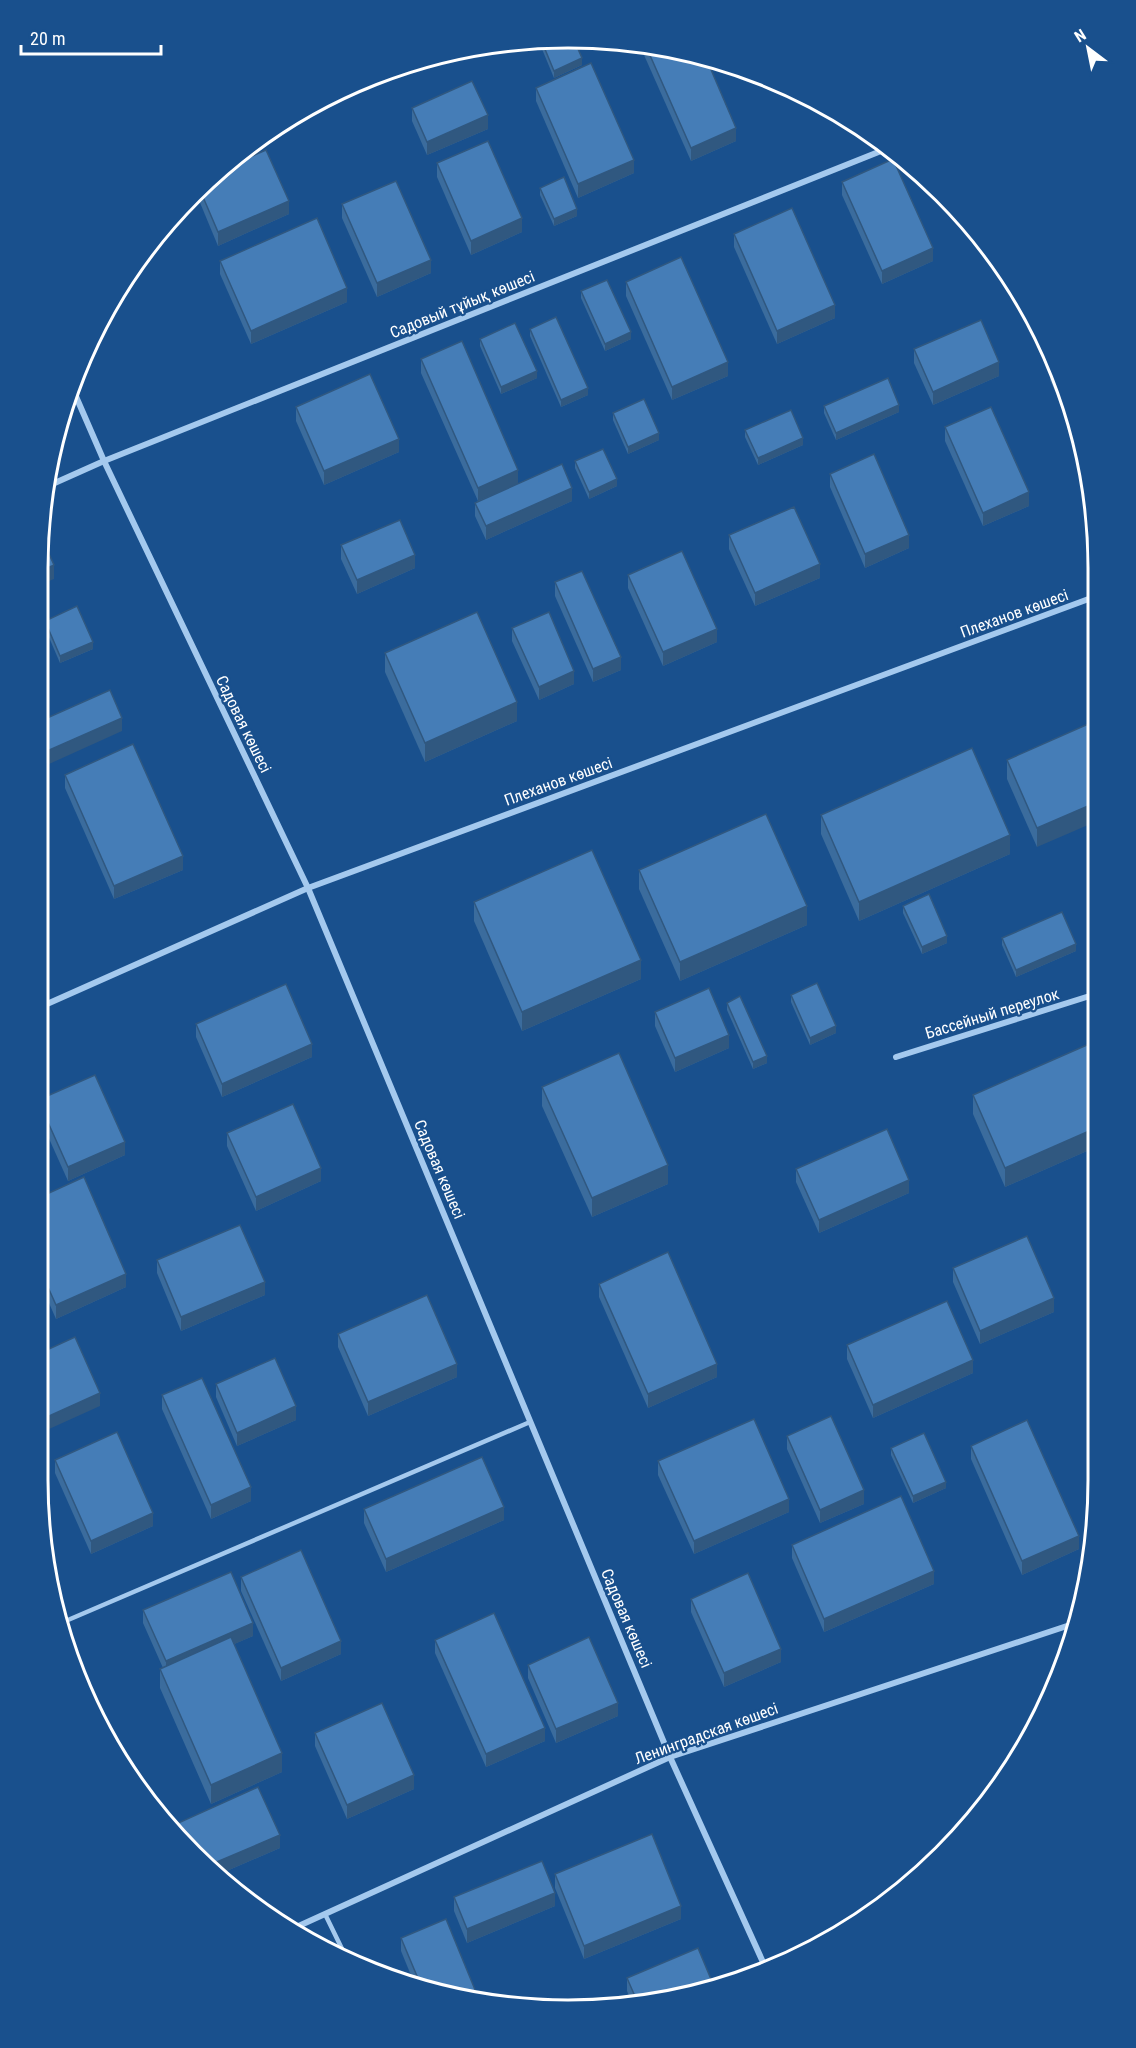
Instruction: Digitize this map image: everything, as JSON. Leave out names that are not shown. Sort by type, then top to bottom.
[{"type":"street","name":"Садовый тұйық көшесі","points":[[55,483],[104,461],[880,151]]},
{"type":"street","name":"Садовая көшесі","points":[[77,399],[104,461],[308,888],[670,1756],[763,1962]]},
{"type":"street","name":"Плеханов көшесі","points":[[48,1004],[308,888],[1088,599]]},
{"type":"street","name":"Бассейный переулок","points":[[896,1057],[1088,997]]},
{"type":"street","name":"Ленинградская көшесі","points":[[300,1925],[670,1756],[1067,1626]]},
{"type":"lane","points":[[68,1620],[530,1422]]},
{"type":"lane","points":[[325,1914],[341,1947]]},
{"type":"building","points":[[578,48],[582,58],[554,71],[545,49]]},
{"type":"building","points":[[650,54],[710,68],[736,128],[691,148]]},
{"type":"building","points":[[591,63],[634,160],[578,184],[536,88]]},
{"type":"building","points":[[472,81],[488,115],[427,142],[412,108]]},
{"type":"building","points":[[488,141],[522,218],[471,241],[437,163]]},
{"type":"building","points":[[266,150],[289,201],[218,232],[203,197],[247,158]]},
{"type":"building","points":[[891,160],[895,163],[933,248],[882,271],[842,182]]},
{"type":"building","points":[[564,177],[577,209],[554,219],[540,188]]},
{"type":"building","points":[[396,181],[431,260],[377,283],[342,204]]},
{"type":"building","points":[[792,208],[835,305],[777,331],[734,234]]},
{"type":"building","points":[[317,218],[347,288],[251,331],[220,261]]},
{"type":"building","points":[[681,257],[728,362],[672,387],[626,282]]},
{"type":"building","points":[[607,280],[631,332],[605,344],[581,291]]},
{"type":"building","points":[[556,317],[588,388],[561,400],[530,329]]},
{"type":"building","points":[[981,320],[999,362],[933,392],[914,349]]},
{"type":"building","points":[[515,323],[537,371],[501,387],[480,339]]},
{"type":"building","points":[[462,341],[518,470],[478,488],[421,359]]},
{"type":"building","points":[[370,374],[399,439],[324,471],[296,407]]},
{"type":"building","points":[[888,378],[899,405],[836,433],[824,406]]},
{"type":"building","points":[[644,399],[659,433],[628,447],[613,413]]},
{"type":"building","points":[[991,407],[1029,492],[983,513],[945,427]]},
{"type":"building","points":[[791,410],[803,438],[758,458],[745,430]]},
{"type":"building","points":[[603,449],[617,479],[589,492],[575,461]]},
{"type":"building","points":[[874,454],[909,535],[865,554],[830,474]]},
{"type":"building","points":[[562,464],[572,488],[486,526],[475,503]]},
{"type":"building","points":[[794,507],[820,564],[755,593],[729,535]]},
{"type":"building","points":[[400,520],[415,555],[357,580],[341,545]]},
{"type":"building","points":[[682,551],[717,629],[663,652],[628,575]]},
{"type":"building","points":[[48,553],[54,565],[48,568]]},
{"type":"building","points":[[582,571],[621,657],[593,669],[555,582]]},
{"type":"building","points":[[77,606],[93,642],[60,656],[48,628],[48,620]]},
{"type":"building","points":[[477,612],[517,702],[425,743],[385,653]]},
{"type":"building","points":[[549,612],[574,671],[539,687],[512,628]]},
{"type":"building","points":[[110,690],[122,718],[48,751],[48,718]]},
{"type":"building","points":[[1088,724],[1088,806],[1037,828],[1007,760]]},
{"type":"building","points":[[133,744],[183,856],[114,886],[65,775]]},
{"type":"building","points":[[972,748],[1010,835],[859,902],[821,815]]},
{"type":"building","points":[[766,814],[807,906],[680,962],[639,870]]},
{"type":"building","points":[[592,850],[641,960],[522,1012],[474,902]]},
{"type":"building","points":[[929,894],[947,936],[922,947],[903,906]]},
{"type":"building","points":[[1062,912],[1076,944],[1016,970],[1002,938]]},
{"type":"building","points":[[817,983],[836,1026],[810,1038],[791,995]]},
{"type":"building","points":[[286,984],[312,1044],[222,1084],[196,1024]]},
{"type":"building","points":[[709,988],[729,1035],[675,1058],[655,1012]]},
{"type":"building","points":[[740,996],[767,1056],[753,1062],[727,1003]]},
{"type":"building","points":[[1088,1045],[1088,1132],[1005,1168],[973,1095]]},
{"type":"building","points":[[619,1053],[668,1165],[592,1198],[542,1087]]},
{"type":"building","points":[[95,1075],[125,1142],[68,1167],[48,1122],[48,1096]]},
{"type":"building","points":[[293,1104],[321,1168],[256,1197],[227,1133]]},
{"type":"building","points":[[887,1129],[909,1180],[819,1220],[796,1169]]},
{"type":"building","points":[[84,1177],[126,1274],[56,1305],[48,1287],[48,1193]]},
{"type":"building","points":[[240,1225],[265,1282],[181,1317],[157,1260]]},
{"type":"building","points":[[1027,1236],[1054,1298],[980,1331],[953,1268]]},
{"type":"building","points":[[668,1252],[717,1364],[648,1394],[599,1284]]},
{"type":"building","points":[[427,1295],[457,1364],[368,1402],[338,1334]]},
{"type":"building","points":[[947,1301],[973,1360],[873,1405],[847,1345]]},
{"type":"building","points":[[75,1337],[100,1393],[48,1416],[48,1349]]},
{"type":"building","points":[[275,1358],[296,1406],[237,1433],[216,1384]]},
{"type":"building","points":[[202,1378],[251,1487],[211,1505],[162,1395]]},
{"type":"building","points":[[831,1416],[864,1490],[820,1510],[787,1436]]},
{"type":"building","points":[[754,1419],[789,1499],[694,1541],[658,1461]]},
{"type":"building","points":[[1027,1420],[1079,1536],[1022,1561],[971,1446]]},
{"type":"building","points":[[117,1432],[153,1513],[91,1541],[55,1460]]},
{"type":"building","points":[[924,1433],[946,1482],[913,1496],[891,1448]]},
{"type":"building","points":[[482,1457],[504,1507],[386,1559],[364,1509]]},
{"type":"building","points":[[901,1496],[934,1571],[824,1619],[792,1545]]},
{"type":"building","points":[[301,1550],[341,1641],[281,1668],[241,1577]]},
{"type":"building","points":[[231,1572],[253,1623],[166,1661],[143,1610]]},
{"type":"building","points":[[748,1573],[781,1649],[724,1673],[691,1599]]},
{"type":"building","points":[[494,1613],[545,1728],[486,1754],[435,1640]]},
{"type":"building","points":[[231,1637],[282,1753],[211,1785],[160,1669]]},
{"type":"building","points":[[589,1637],[618,1703],[556,1729],[528,1665]]},
{"type":"building","points":[[382,1703],[414,1775],[347,1805],[315,1733]]},
{"type":"building","points":[[258,1787],[280,1835],[216,1862],[177,1823]]},
{"type":"building","points":[[652,1834],[681,1906],[584,1946],[555,1874]]},
{"type":"building","points":[[542,1861],[555,1893],[467,1929],[454,1897]]},
{"type":"building","points":[[446,1919],[476,1992],[417,1977],[401,1938]]},
{"type":"building","points":[[698,1948],[711,1979],[635,1996],[627,1978]]}]
